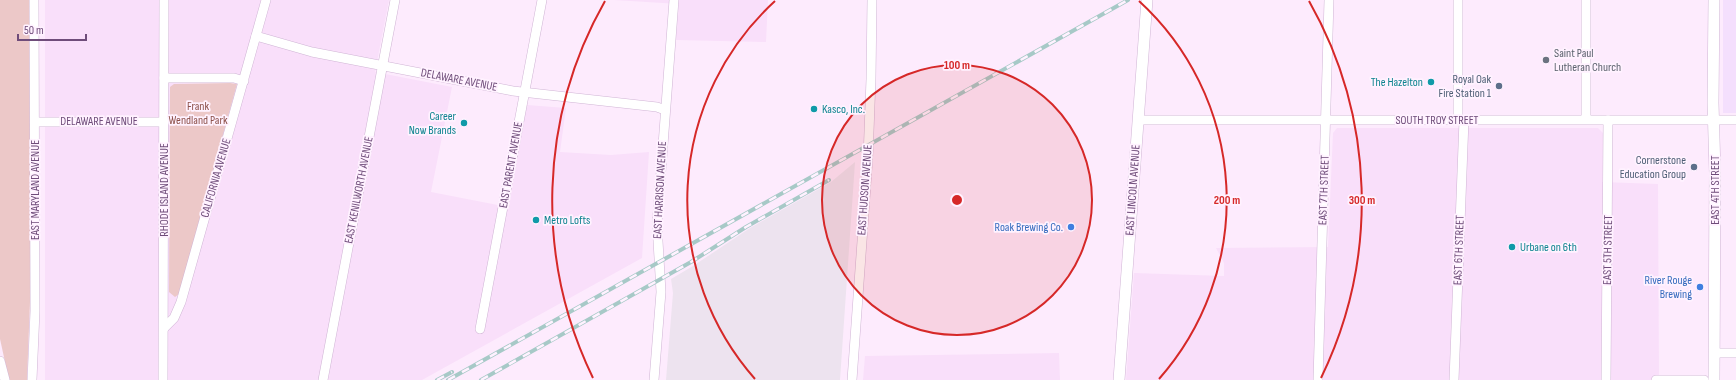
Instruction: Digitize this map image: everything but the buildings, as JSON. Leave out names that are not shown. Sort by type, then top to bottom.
[{"type":"street","name":"EAST MARYLAND AVENUE","points":[[32,380],[35,311],[34,0]]},
{"type":"street","name":"RHODE ISLAND AVENUE","points":[[163,380],[164,0]]},
{"type":"street","name":"CALIFORNIA AVENUE","points":[[164,328],[174,318],[181,302],[266,0]]},
{"type":"street","name":"EAST KENILWORTH AVENUE","points":[[323,380],[396,0]]},
{"type":"street","name":"EAST PARENT AVENUE","points":[[480,329],[542,0]]},
{"type":"street","name":"EAST HARRISON AVENUE","points":[[654,380],[661,296],[657,224],[674,0]]},
{"type":"street","name":"EAST HUDSON AVENUE","points":[[852,380],[868,151],[872,0]]},
{"type":"street","name":"EAST LINCOLN AVENUE","points":[[1119,380],[1147,0]]},
{"type":"street","name":"EAST 7TH STREET","points":[[1318,380],[1329,0]]},
{"type":"street","name":"EAST 6TH STREET","points":[[1454,380],[1461,120],[1458,0]]},
{"type":"street","points":[[1586,0],[1586,119]]},
{"type":"street","name":"EAST 4TH STREET","points":[[1714,0],[1714,380]]},
{"type":"street","name":"DELAWARE AVENUE","points":[[256,36],[312,52],[524,93],[656,107],[665,110]]},
{"type":"street","points":[[164,78],[234,78],[244,81]]},
{"type":"street","name":"SOUTH TROY STREET","points":[[1138,120],[1736,120]]},
{"type":"street","name":"EAST 5TH STREET","points":[[1606,380],[1608,120]]},
{"type":"street","name":"DELAWARE AVENUE","points":[[35,122],[164,122]]},
{"type":"street","points":[[1714,353],[1736,353]]},
{"type":"street","points":[[0,361],[5,380]]},
{"type":"street","points":[[1656,380],[1704,380]]},
{"type":"shaded area","points":[[45,0],[389,0],[375,72],[452,87],[431,192],[508,207],[527,105],[566,108],[560,152],[611,155],[649,152],[642,258],[422,380],[45,380]],"holes":[[[174,84],[237,84],[179,294]]]},
{"type":"shaded area","points":[[614,0],[768,0],[766,42],[676,40],[679,4]]},
{"type":"shaded area","points":[[1723,0],[1736,0],[1736,113],[1723,113]]},
{"type":"shaded area","points":[[1337,128],[1598,128],[1603,133],[1602,182],[1658,184],[1659,380],[1126,380],[1134,273],[1224,276],[1224,263],[1216,248],[1328,247],[1333,133]]},
{"type":"shaded area","points":[[855,162],[840,380],[666,380],[673,293],[671,279],[750,228],[831,182]]},
{"type":"shaded area","points":[[1059,353],[1060,380],[863,380],[865,356]]},
{"type":"green space","points":[[0,0],[30,0],[30,302],[27,380],[9,380],[0,339]]},
{"type":"green space","name":"Frank Wendland Park","points":[[174,84],[237,84],[179,294],[175,297],[169,292],[170,87]]},
{"type":"railway","points":[[448,380],[1128,0]]},
{"type":"railway","points":[[481,380],[691,262],[746,227],[829,180]]},
{"type":"railway","points":[[437,380],[452,372]]},
{"type":"place","name":"Saint Paul Lutheran Church","points":[[1546,60]]},
{"type":"place","name":"The Hazelton","points":[[1431,82]]},
{"type":"place","name":"Royal Oak Fire Station 1","points":[[1499,86]]},
{"type":"place","name":"Kasco, Inc.","points":[[814,109]]},
{"type":"place","name":"Career Now Brands","points":[[464,123]]},
{"type":"place","name":"Cornerstone Education Group","points":[[1694,167]]},
{"type":"place","name":"Metro Lofts","points":[[536,220]]},
{"type":"place","name":"Roak Brewing Co.","points":[[1071,227]]},
{"type":"place","name":"Urbane on 6th","points":[[1512,247]]},
{"type":"place","name":"River Rouge Brewing","points":[[1700,287]]}]
